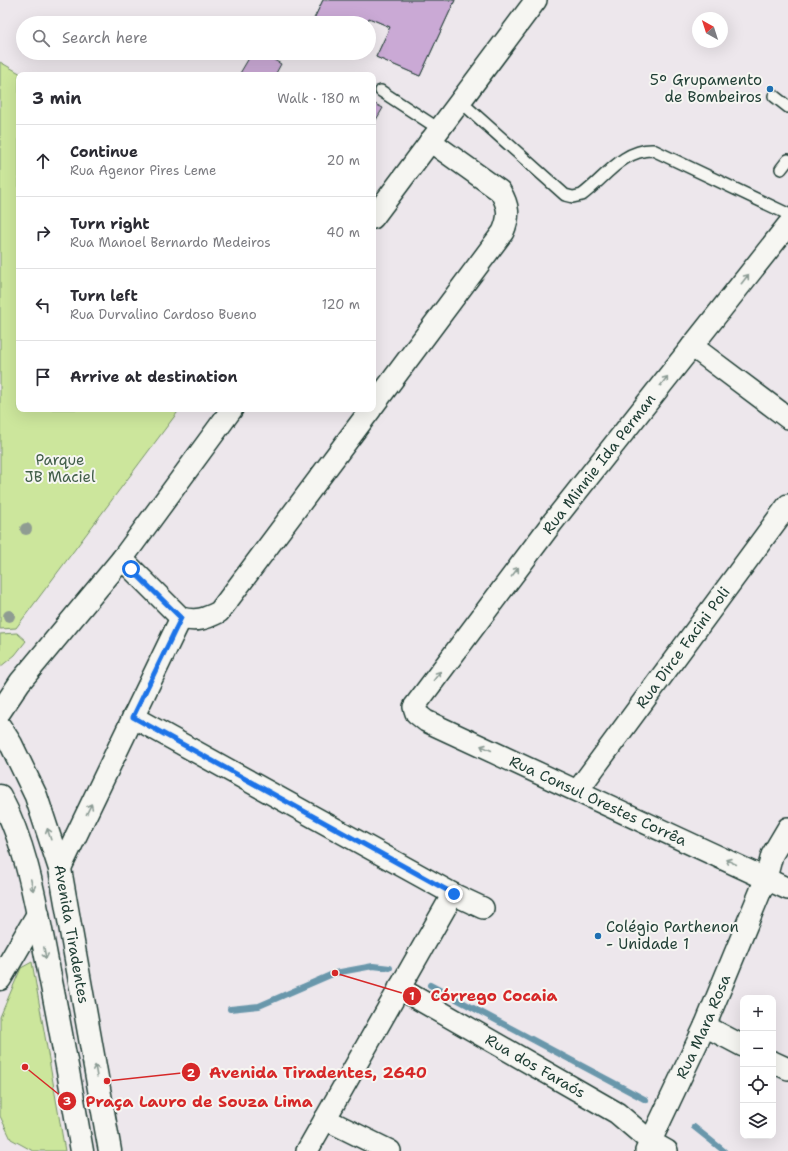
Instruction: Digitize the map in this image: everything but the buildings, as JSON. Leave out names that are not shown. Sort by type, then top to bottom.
[{"type":"main road","name":"Avenida Tiradentes","points":[[0,727],[17,756],[36,796],[60,869],[110,1151]]},
{"type":"main road","name":"Avenida Tiradentes","points":[[0,796],[22,845],[38,914],[65,1051],[82,1151]]},
{"type":"main road","points":[[0,979],[38,914]]},
{"type":"street","points":[[376,214],[536,0]]},
{"type":"street","points":[[376,402],[503,232],[508,222],[509,211],[507,202],[500,190],[435,135]]},
{"type":"street","name":"Rua Minnie Ida Perman","points":[[414,707],[552,523],[788,225]]},
{"type":"street","points":[[692,346],[788,418]]},
{"type":"street","points":[[0,712],[20,682],[122,559],[230,412]]},
{"type":"street","points":[[122,559],[181,618],[191,621],[205,619],[219,612],[369,412]]},
{"type":"street","name":"Rua Dirce Facini Poli","points":[[578,790],[788,504]]},
{"type":"street","points":[[60,869],[181,618]]},
{"type":"street","points":[[0,693],[20,682]]},
{"type":"street","name":"Rua Consul Orestes Corrêa","points":[[414,707],[416,713],[426,720],[788,889]]},
{"type":"street","points":[[133,717],[454,894],[483,908]]},
{"type":"street","name":"Rua Mara Rosa","points":[[655,1148],[766,878],[772,855],[788,828]]},
{"type":"street","points":[[307,1151],[398,988],[454,894]]},
{"type":"street","name":"Rua dos Faraós","points":[[398,988],[617,1113],[655,1148]]},
{"type":"street","points":[[705,1026],[740,1044]]},
{"type":"street","points":[[776,1063],[788,1069]]},
{"type":"street","points":[[325,1119],[390,1151]]},
{"type":"lane","points":[[381,91],[435,135]]},
{"type":"lane","points":[[774,96],[788,107]]},
{"type":"lane","points":[[460,101],[564,195],[573,197],[582,195],[634,152],[653,150],[788,214]]},
{"type":"lane","points":[[781,169],[788,160]]},
{"type":"green space","name":"Parque JB Maciel","points":[[0,62],[18,72],[16,72],[16,412],[178,412],[16,628],[0,629]]},
{"type":"green space","points":[[17,633],[26,641],[15,655],[0,667],[0,634]]},
{"type":"green space","points":[[32,962],[65,1151],[33,1151],[11,1139],[0,1116],[0,1017],[21,968]]},
{"type":"waterway","points":[[230,1009],[259,1006],[335,973],[373,966],[390,968]]},
{"type":"waterway","points":[[430,985],[646,1100]]},
{"type":"waterway","points":[[694,1127],[724,1151]]},
{"type":"place","name":"5º Grupamento de Bombeiros","points":[[770,89]]},
{"type":"place","name":"Colégio Parthenon - Unidade 1","points":[[598,936]]},
{"type":"place","name":"Córrego Cocaia","points":[[335,973]]},
{"type":"place","name":"Praça Lauro de Souza Lima","points":[[25,1067]]},
{"type":"place","name":"Avenida Tiradentes, 2640","points":[[107,1081]]},
{"type":"route","points":[[131,569],[181,618],[133,717],[454,894]]}]
